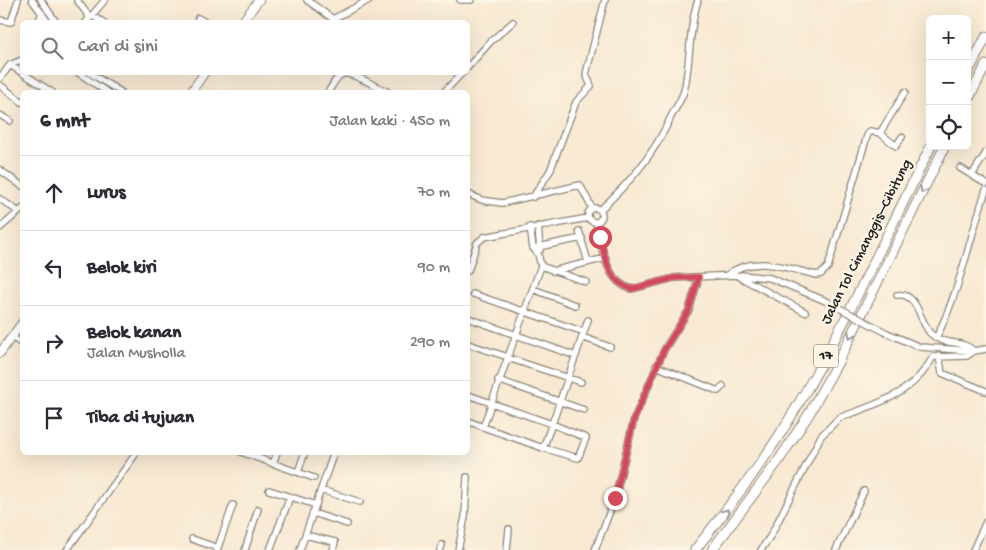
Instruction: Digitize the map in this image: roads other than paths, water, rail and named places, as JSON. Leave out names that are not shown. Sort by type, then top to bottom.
[{"type":"highway","points":[[971,66],[986,37]]},
{"type":"highway","points":[[971,94],[986,65]]},
{"type":"highway","name":"Jalan Tol Cimanggis–Cibitung","points":[[695,550],[768,453],[820,367],[929,150]]},
{"type":"highway","name":"Jalan Tol Cimanggis–Cibitung","points":[[712,550],[779,460],[809,414],[838,362],[943,150]]},
{"type":"main road","points":[[244,20],[259,0]]},
{"type":"main road","points":[[192,90],[203,75]]},
{"type":"main road","points":[[0,352],[20,326]]},
{"type":"street","points":[[0,20],[11,22],[18,1],[9,0]]},
{"type":"street","points":[[32,0],[46,20]]},
{"type":"street","points":[[40,0],[55,20]]},
{"type":"street","points":[[76,0],[89,19],[104,0]]},
{"type":"street","points":[[307,0],[333,19],[369,0]]},
{"type":"street","points":[[460,0],[471,0]]},
{"type":"street","points":[[533,197],[550,171],[576,102],[591,86],[586,74],[605,0]]},
{"type":"street","points":[[600,210],[633,179],[656,148],[683,94],[689,66],[692,20],[698,0]]},
{"type":"street","points":[[39,20],[42,14]]},
{"type":"street","points":[[198,18],[202,20]]},
{"type":"street","points":[[470,65],[490,42],[513,22]]},
{"type":"street","points":[[0,78],[10,65],[20,61]]},
{"type":"street","points":[[10,65],[20,71]]},
{"type":"street","points":[[26,75],[49,90]]},
{"type":"street","points":[[82,75],[108,90]]},
{"type":"street","points":[[91,75],[109,90]]},
{"type":"street","points":[[329,90],[337,77],[341,75]]},
{"type":"street","points":[[348,75],[384,90]]},
{"type":"street","points":[[446,90],[460,75]]},
{"type":"street","points":[[0,85],[20,100]]},
{"type":"street","points":[[880,133],[905,92]]},
{"type":"street","points":[[0,114],[10,121]]},
{"type":"street","points":[[727,275],[735,269],[758,264],[774,264],[816,275],[828,268],[866,136],[870,131],[874,130],[896,146],[902,137]]},
{"type":"street","points":[[972,175],[986,153]]},
{"type":"street","points":[[960,168],[986,184]]},
{"type":"street","points":[[0,170],[20,185]]},
{"type":"street","points":[[470,195],[482,200],[502,203],[533,197],[573,185],[580,185],[592,208],[600,210],[603,216],[596,222]]},
{"type":"street","points":[[936,338],[948,315],[966,263],[974,225],[986,190]]},
{"type":"street","points":[[0,199],[20,209]]},
{"type":"street","points":[[588,218],[592,208]]},
{"type":"street","points":[[0,228],[20,211]]},
{"type":"street","points":[[470,266],[480,239],[530,227],[588,218],[596,222],[611,275],[617,282],[632,289],[674,278],[727,275],[770,278],[826,301],[887,333],[920,347],[974,351],[986,349]]},
{"type":"street","points":[[538,226],[540,247],[538,254]]},
{"type":"street","points":[[483,427],[498,380],[541,266],[538,254],[533,248],[530,227]]},
{"type":"street","points":[[579,231],[588,262]]},
{"type":"street","points":[[533,248],[582,238]]},
{"type":"street","points":[[553,270],[606,258]]},
{"type":"street","points":[[541,266],[586,282]]},
{"type":"street","points":[[736,275],[805,312]]},
{"type":"street","points":[[595,550],[615,498],[634,419],[656,366],[689,310],[699,277]]},
{"type":"street","points":[[533,289],[575,305]]},
{"type":"street","points":[[473,294],[525,312],[610,347]]},
{"type":"street","points":[[897,295],[905,295],[913,302],[929,333],[936,338],[968,344],[974,351]]},
{"type":"street","points":[[470,319],[576,356]]},
{"type":"street","points":[[543,448],[588,320]]},
{"type":"street","points":[[12,337],[20,343]]},
{"type":"street","points":[[470,345],[581,382]]},
{"type":"street","points":[[761,550],[771,535],[821,436],[830,425],[839,418],[907,389],[920,377],[933,357],[966,356],[974,351]]},
{"type":"street","points":[[939,356],[942,373],[986,391]]},
{"type":"street","points":[[656,366],[718,391],[723,386]]},
{"type":"street","points":[[498,380],[584,410]]},
{"type":"street","points":[[470,396],[585,437],[586,442],[576,459],[470,422]]},
{"type":"street","points":[[67,550],[135,455]]},
{"type":"street","points":[[252,455],[314,478]]},
{"type":"street","points":[[273,464],[276,455]]},
{"type":"street","points":[[298,472],[304,455]]},
{"type":"street","points":[[300,550],[333,455]]},
{"type":"street","points":[[458,550],[465,517],[467,476]]},
{"type":"street","points":[[269,490],[316,505]]},
{"type":"street","points":[[321,490],[360,502]]},
{"type":"street","points":[[836,550],[864,491]]},
{"type":"street","points":[[270,550],[290,497]]},
{"type":"street","points":[[192,538],[218,549],[233,505]]},
{"type":"street","points":[[245,550],[258,509]]},
{"type":"street","points":[[313,513],[347,524]]},
{"type":"street","points":[[973,550],[986,522]]},
{"type":"street","points":[[507,550],[509,530]]},
{"type":"street","points":[[305,535],[335,542],[333,550]]}]
